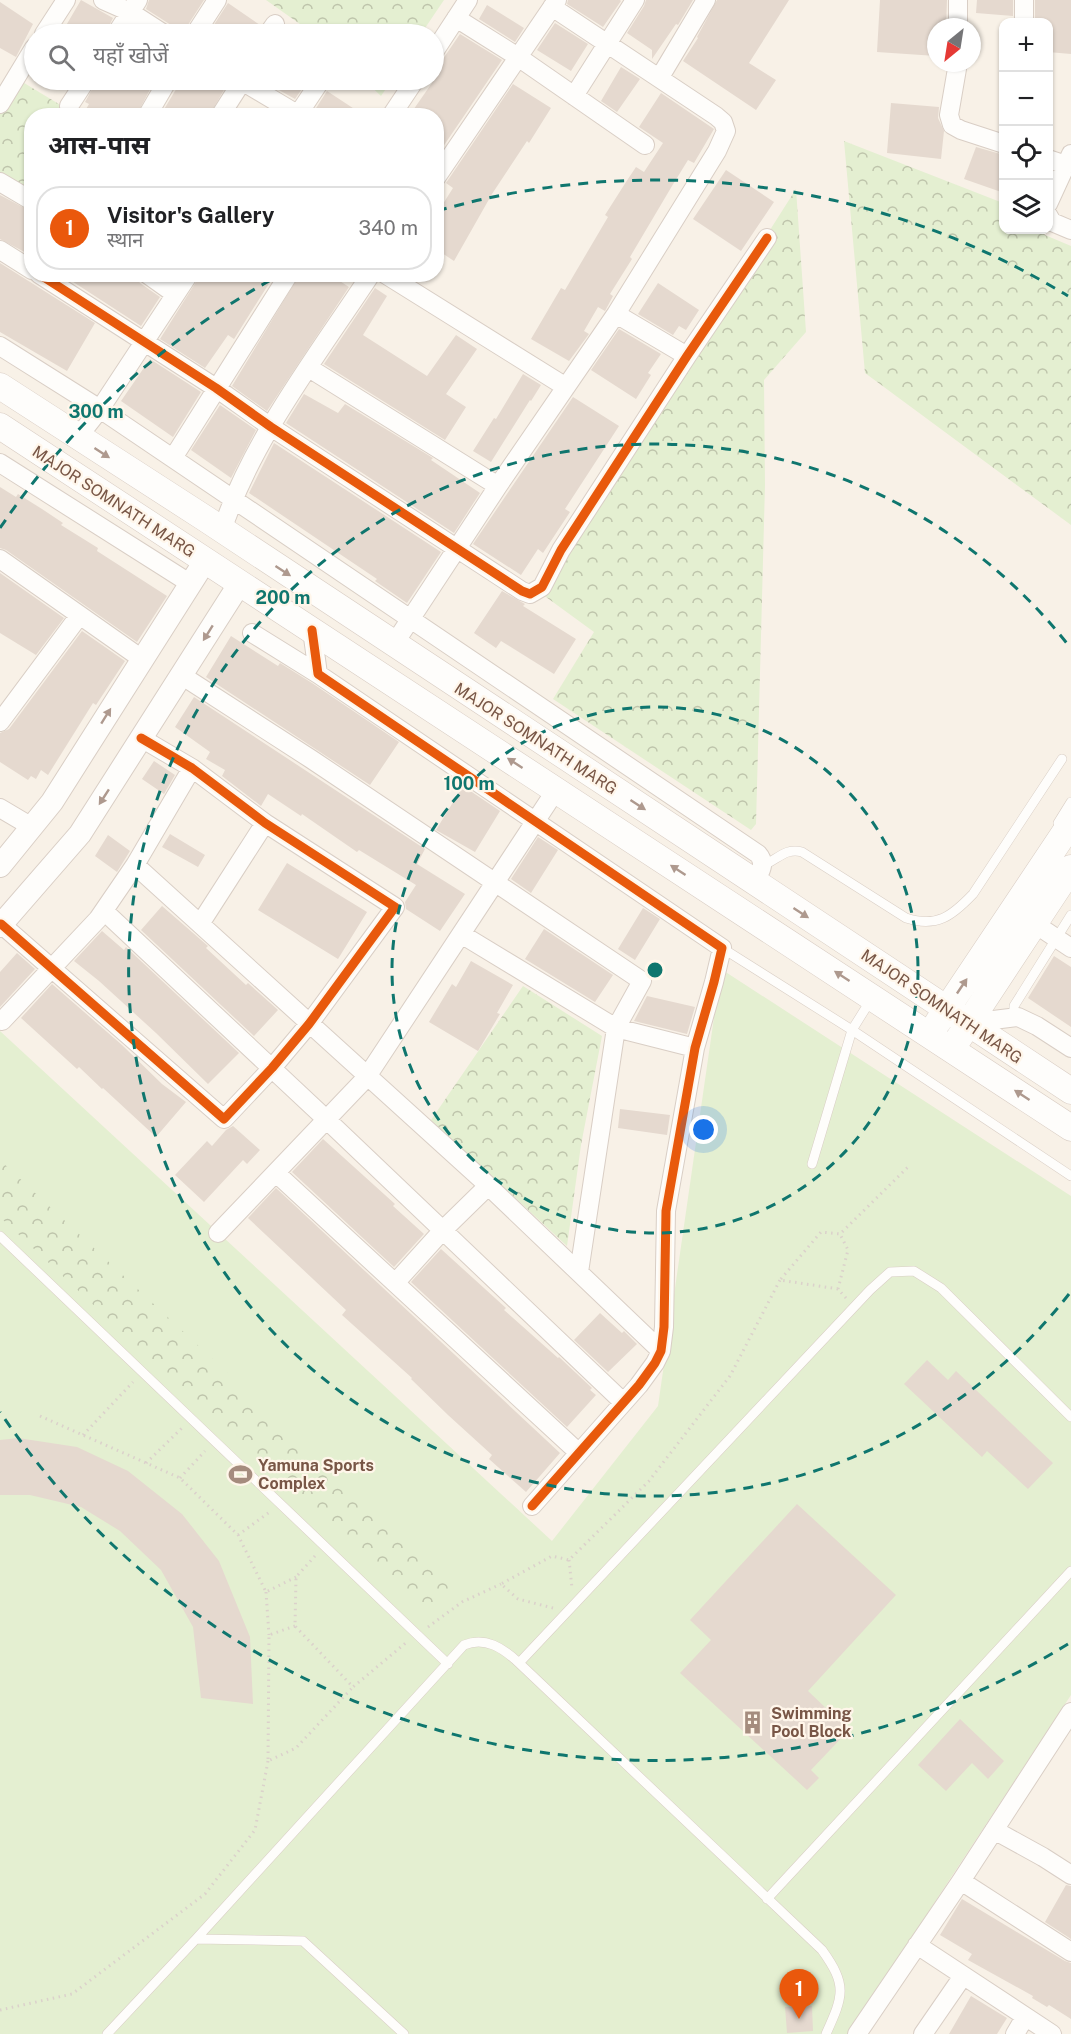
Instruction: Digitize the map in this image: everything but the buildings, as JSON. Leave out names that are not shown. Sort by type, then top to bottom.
[{"type":"main road","name":"MAJOR SOMNATH MARG","points":[[0,386],[394,644],[758,874],[947,1009],[1071,1092]]},
{"type":"main road","name":"MAJOR SOMNATH MARG","points":[[0,426],[873,996],[1071,1128]]},
{"type":"main road","points":[[205,561],[222,531]]},
{"type":"main road","points":[[240,583],[258,555]]},
{"type":"main road","points":[[930,1034],[1061,827]]},
{"type":"main road","points":[[952,1049],[1071,868]]},
{"type":"street","points":[[50,24],[66,0]]},
{"type":"street","points":[[104,0],[134,6],[153,24]]},
{"type":"street","points":[[201,24],[217,0]]},
{"type":"street","points":[[444,37],[468,0]]},
{"type":"street","points":[[574,96],[635,0]]},
{"type":"street","points":[[660,77],[706,0]]},
{"type":"street","points":[[958,0],[958,18]]},
{"type":"street","points":[[1024,0],[1024,18]]},
{"type":"street","points":[[394,644],[498,486],[616,314],[717,151],[726,131],[723,122],[716,116],[660,77],[608,45],[555,3],[444,166]]},
{"type":"street","points":[[122,24],[134,6]]},
{"type":"street","points":[[456,18],[518,57],[645,145]]},
{"type":"street","points":[[0,104],[24,64]]},
{"type":"street","points":[[956,72],[949,115],[952,124],[961,130],[999,142]]},
{"type":"street","points":[[69,105],[79,90]]},
{"type":"street","points":[[152,108],[162,90]]},
{"type":"street","points":[[225,108],[235,90]]},
{"type":"street","points":[[257,90],[286,108]]},
{"type":"street","points":[[302,108],[314,90]]},
{"type":"street","points":[[396,108],[408,90]]},
{"type":"street","points":[[1053,159],[1069,160],[1053,194]]},
{"type":"street","points":[[0,182],[24,196]]},
{"type":"street","points":[[1053,222],[1071,230]]},
{"type":"street","points":[[51,282],[216,388],[270,427],[457,550],[530,594],[542,587],[561,550],[767,238]]},
{"type":"street","points":[[0,250],[24,265]]},
{"type":"street","points":[[158,282],[175,294]]},
{"type":"street","points":[[78,437],[100,409],[183,282]]},
{"type":"street","points":[[172,458],[284,282]]},
{"type":"street","points":[[222,531],[232,498],[270,427],[366,282]]},
{"type":"street","points":[[398,282],[566,387]]},
{"type":"street","points":[[616,314],[687,356]]},
{"type":"street","points":[[0,346],[100,409],[758,854],[761,858],[758,874]]},
{"type":"street","points":[[309,368],[498,486]]},
{"type":"street","points":[[0,463],[191,584]]},
{"type":"street","points":[[84,516],[100,492]]},
{"type":"street","points":[[0,559],[142,659]]},
{"type":"street","points":[[0,866],[52,802],[205,561]]},
{"type":"street","points":[[141,738],[192,768],[265,823],[395,907],[309,1024],[224,1119],[1,925],[80,834],[181,675],[240,583]]},
{"type":"street","points":[[0,722],[79,616]]},
{"type":"street","points":[[312,630],[318,674]]},
{"type":"street","points":[[252,633],[318,674],[722,948],[694,1048],[666,1211],[664,1327],[661,1351],[650,1370],[532,1506]]},
{"type":"street","points":[[181,675],[311,759],[642,981],[616,1028],[579,1272]]},
{"type":"street","points":[[2,1021],[104,911],[135,865],[192,768]]},
{"type":"street","points":[[218,1233],[367,1076],[556,790]]},
{"type":"street","points":[[0,808],[32,827]]},
{"type":"street","points":[[200,924],[265,823]]},
{"type":"street","points":[[135,865],[488,1186],[661,1351]]},
{"type":"street","points":[[104,911],[623,1402]]},
{"type":"street","points":[[1035,924],[1064,943]]},
{"type":"street","points":[[461,934],[616,1028],[694,1048]]},
{"type":"street","points":[[969,1023],[1018,1017],[1037,1026],[1071,1048]]},
{"type":"street","points":[[276,1173],[579,1453]]},
{"type":"street","points":[[396,1282],[443,1230],[488,1186]]},
{"type":"street","points":[[857,2034],[1068,1722]]},
{"type":"street","points":[[994,1830],[1071,1875]]},
{"type":"street","points":[[961,1881],[1071,1952]]},
{"type":"street","points":[[917,1945],[1052,2034]]},
{"type":"street","points":[[923,2034],[963,1976]]},
{"type":"street","points":[[1015,2034],[1025,2017]]},
{"type":"lane","points":[[758,874],[786,852],[796,850],[906,918],[936,922],[954,912],[973,894],[1062,759]]},
{"type":"lane","points":[[1061,827],[1071,802]]},
{"type":"lane","points":[[1014,1017],[1014,1006],[1064,943],[1071,915]]},
{"type":"lane","points":[[722,948],[852,1030],[1071,1176]]},
{"type":"lane","points":[[812,1164],[852,1030],[873,996]]},
{"type":"lane","points":[[0,1236],[448,1664]]},
{"type":"lane","points":[[519,1663],[854,1307],[890,1272],[915,1271],[941,1288],[1071,1416]]},
{"type":"lane","points":[[767,1899],[1071,1571]]},
{"type":"lane","points":[[106,2034],[464,1646],[474,1641],[495,1646],[519,1663],[822,1950],[835,1968],[840,1985],[840,2002],[826,2034]]},
{"type":"lane","points":[[196,1939],[303,1941],[404,2034]]},
{"type":"path","points":[[840,1234],[909,1166]]},
{"type":"path","points":[[569,1560],[649,1481],[730,1376],[780,1280],[821,1232],[840,1234]]},
{"type":"path","points":[[838,1289],[848,1250],[840,1234]]},
{"type":"path","points":[[780,1280],[838,1289],[854,1307]]},
{"type":"path","points":[[83,1436],[142,1372]]},
{"type":"path","points":[[0,2010],[72,1994],[205,1894],[255,1830],[268,1761],[269,1635],[266,1592],[238,1535],[180,1478],[40,1416]]},
{"type":"path","points":[[146,1463],[191,1419]]},
{"type":"path","points":[[180,1478],[214,1442]]},
{"type":"path","points":[[238,1535],[280,1504]]},
{"type":"path","points":[[266,1592],[296,1577],[325,1546]]},
{"type":"path","points":[[268,1761],[296,1748],[353,1687],[417,1634],[462,1602],[552,1556],[569,1560]]},
{"type":"path","points":[[566,1594],[572,1587],[569,1560]]},
{"type":"path","points":[[296,1577],[295,1626],[353,1687]]},
{"type":"path","points":[[501,1584],[518,1599],[553,1608],[559,1601]]},
{"type":"path","points":[[269,1635],[295,1626]]},
{"type":"green space","points":[[266,0],[444,0],[428,24],[300,24]]},
{"type":"green space","points":[[11,75],[24,83],[24,90],[36,90],[65,108],[24,108],[24,191],[0,176],[0,92]]},
{"type":"green space","points":[[375,90],[385,90],[381,96]]},
{"type":"green space","points":[[844,141],[999,201],[999,234],[1044,234],[1071,246],[1071,525],[865,373]]},
{"type":"green space","points":[[796,189],[806,332],[764,380],[765,485],[756,824],[751,830],[553,699],[594,632],[535,589],[690,356]]},
{"type":"green space","name":"Yamuna Sports Complex","points":[[721,969],[1071,1196],[1071,1695],[848,2034],[0,2034],[0,1031],[552,1541],[658,1406]]},
{"type":"green space","points":[[523,986],[602,1036],[581,1145],[567,1246],[431,1120]]},
{"type":"green space","points":[[0,1160],[460,1591],[424,1616],[0,1217]]},
{"type":"cycle path","points":[[51,282],[522,591],[530,594],[542,587],[561,550],[767,238]]},
{"type":"cycle path","points":[[312,630],[318,674],[722,948],[695,1048],[666,1211],[664,1327],[661,1351],[639,1385],[532,1506]]},
{"type":"cycle path","points":[[1,924],[224,1119],[309,1024],[395,907],[265,823],[192,768],[141,738]]},
{"type":"place","name":"Yamuna Sports Complex","points":[[240,1474]]},
{"type":"place","name":"Swimming Pool Block","points":[[753,1722]]},
{"type":"place","name":"Visitor's Gallery","points":[[799,2019]]}]
